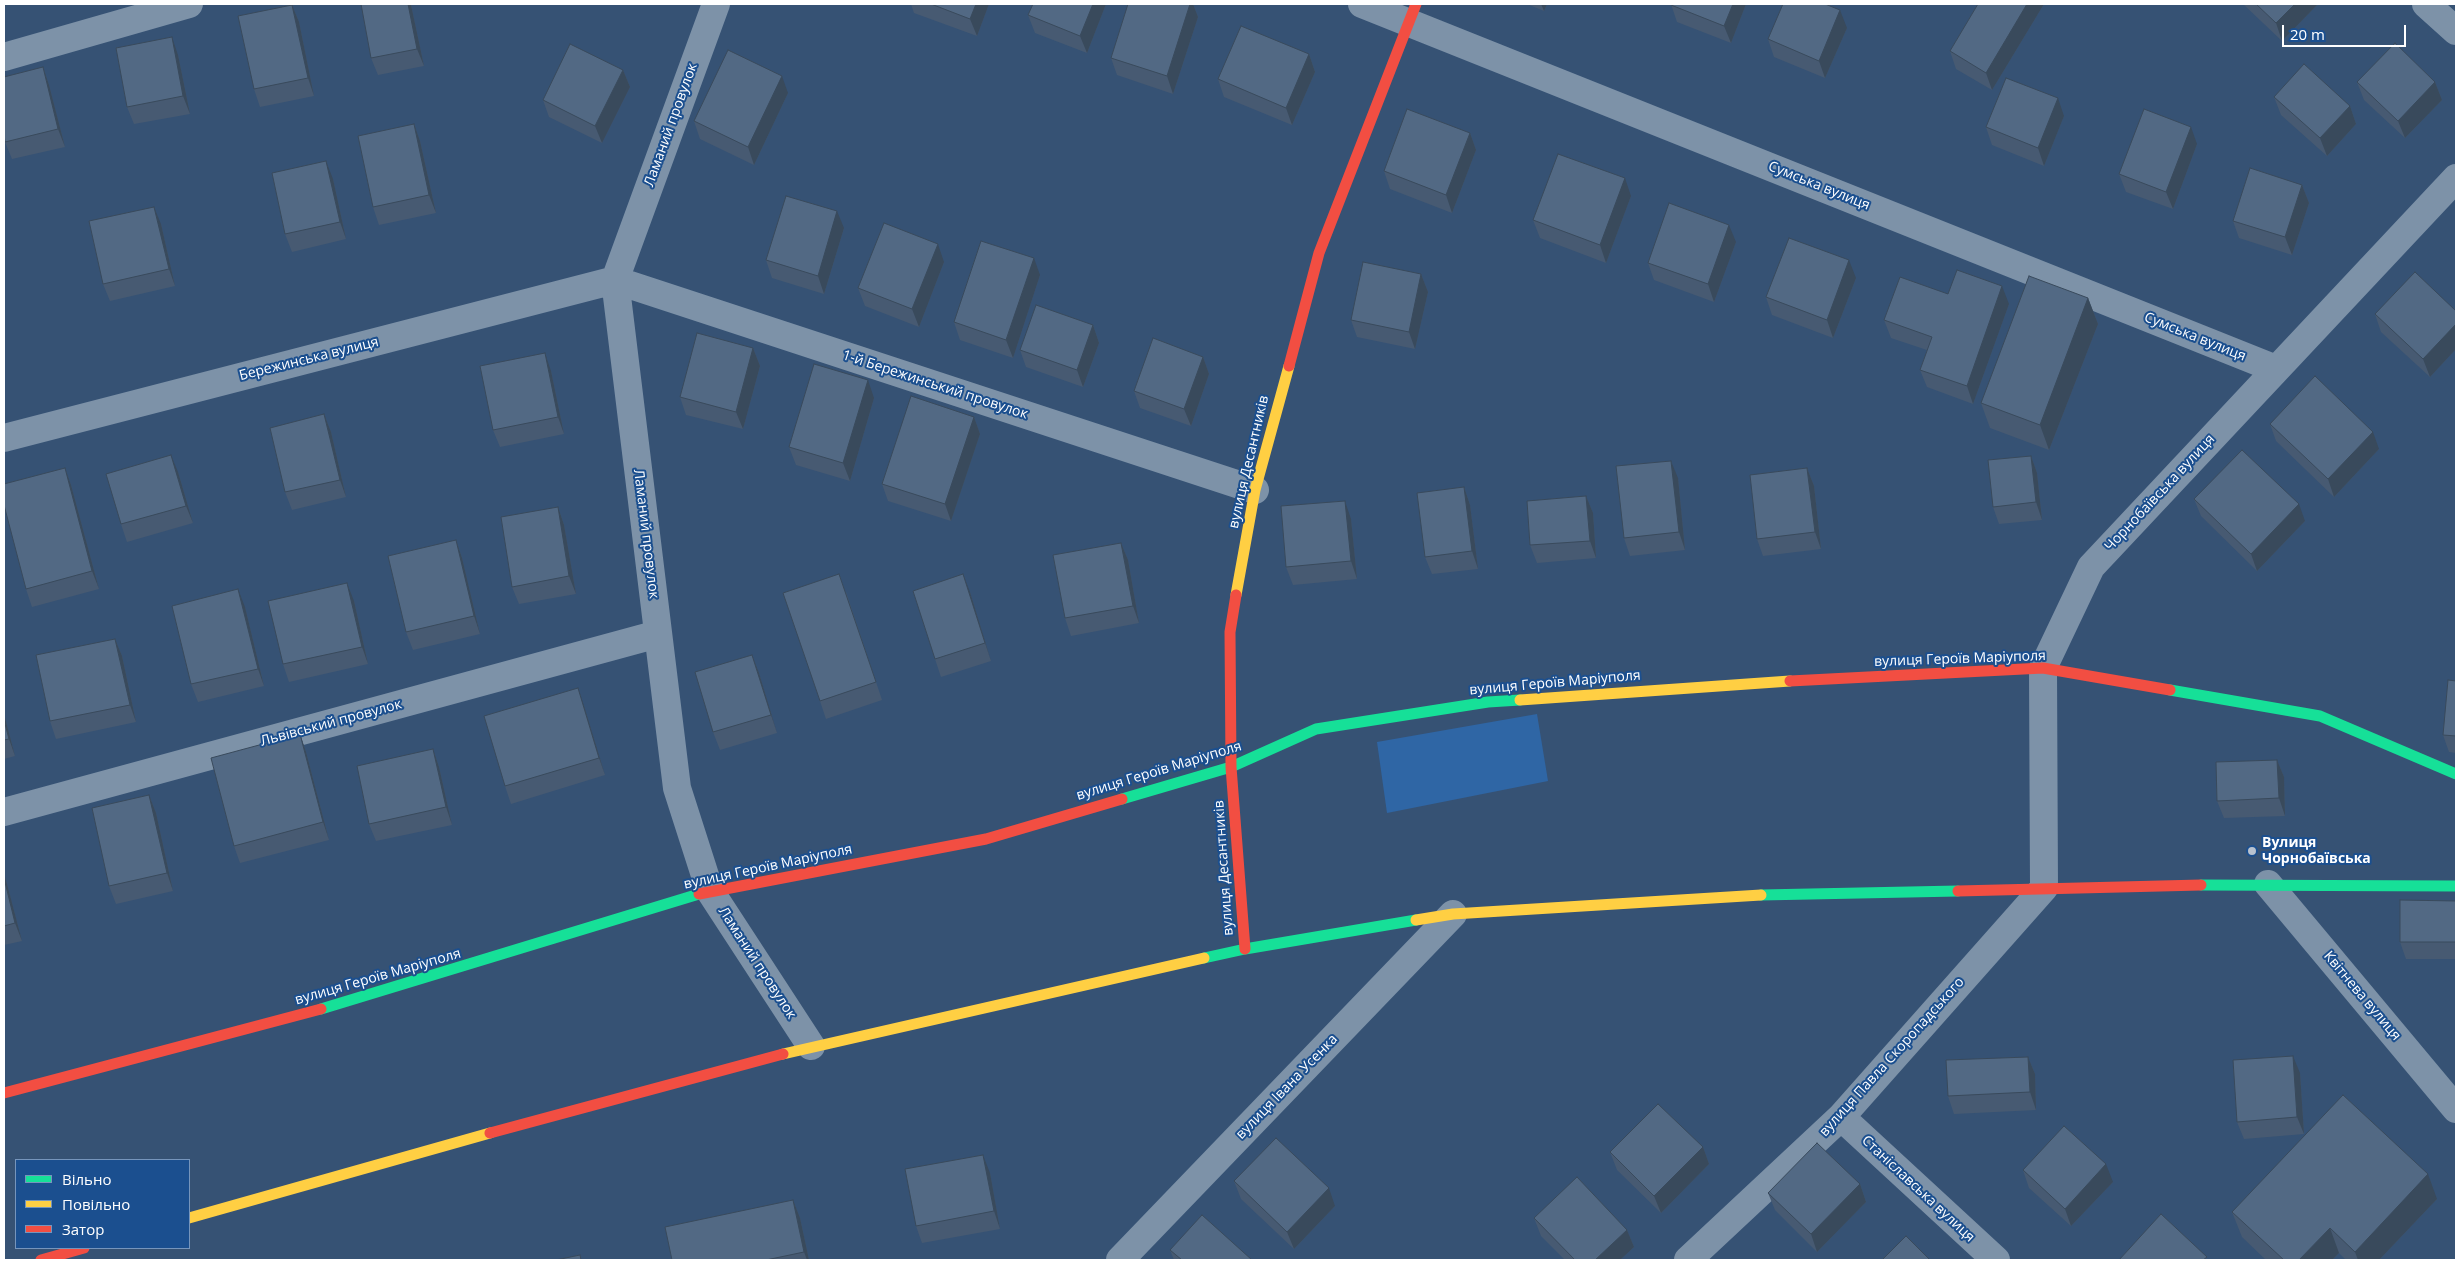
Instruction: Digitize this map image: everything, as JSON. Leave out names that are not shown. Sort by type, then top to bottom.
[{"type":"street","points":[[4,57],[189,4]]},
{"type":"street","name":"Ламаний провулок","points":[[715,4],[615,280],[677,788],[710,891],[811,1046]]},
{"type":"street","name":"Сумська вулиця","points":[[1362,4],[1412,12],[2276,369]]},
{"type":"street","points":[[2426,4],[2456,30]]},
{"type":"street","name":"вулиця Десантників","points":[[1245,949],[1231,766],[1230,632],[1255,490],[1319,253],[1412,12]]},
{"type":"street","name":"Чорнобаївська вулиця","points":[[2044,888],[2043,668],[2091,567],[2456,178]]},
{"type":"street","name":"Бережинська вулиця","points":[[4,438],[615,280]]},
{"type":"street","name":"1-й Бережинський провулок","points":[[615,280],[1255,490]]},
{"type":"street","name":"Львівський провулок","points":[[4,812],[658,634]]},
{"type":"street","name":"вулиця Героїв Маріуполя","points":[[4,1093],[367,998],[710,891],[986,839],[1231,766],[1316,729],[1488,702],[1716,685],[2043,668],[2320,716],[2456,774]]},
{"type":"street","points":[[190,1218],[390,1160],[811,1046],[1245,949],[1453,914],[1756,895],[2268,884],[2456,886]]},
{"type":"street","name":"Квітнева вулиця","points":[[2268,884],[2456,1109]]},
{"type":"street","name":"вулиця Павла Скоропадського","points":[[1688,1260],[1841,1117],[2044,888]]},
{"type":"street","name":"вулиця Івана Усенка","points":[[1120,1260],[1453,914]]},
{"type":"street","name":"Станіславська вулиця","points":[[1841,1117],[1996,1260]]},
{"type":"street","points":[[40,1260],[80,1249]]},
{"type":"shaded area","points":[[1537,714],[1548,781],[1387,813],[1377,742]]},
{"type":"building","points":[[361,4],[408,4],[417,49],[371,58]]},
{"type":"building","points":[[931,4],[976,4],[970,19]]},
{"type":"building","points":[[1033,4],[1093,4],[1080,36],[1028,15]]},
{"type":"building","points":[[1128,4],[1190,4],[1167,76],[1111,58]]},
{"type":"building","points":[[1671,4],[1733,4],[1724,26]]},
{"type":"building","points":[[1783,4],[1825,4],[1840,10],[1819,61],[1768,39]]},
{"type":"building","points":[[1978,4],[2027,4],[1986,73],[1950,51]]},
{"type":"building","points":[[2256,4],[2295,4],[2276,23]]},
{"type":"building","points":[[292,5],[308,78],[254,89],[238,16]]},
{"type":"building","points":[[1241,26],[1309,54],[1286,108],[1218,79]]},
{"type":"building","points":[[172,37],[183,96],[127,107],[116,48]]},
{"type":"building","points":[[2395,43],[2435,82],[2398,121],[2357,82]]},
{"type":"building","points":[[570,44],[623,70],[595,126],[543,100]]},
{"type":"building","points":[[728,50],[782,76],[748,147],[694,121]]},
{"type":"building","points":[[2304,64],[2350,106],[2320,138],[2274,97]]},
{"type":"building","points":[[43,67],[58,129],[5,142],[4,77]]},
{"type":"building","points":[[2006,78],[2058,98],[2038,148],[1986,127]]},
{"type":"building","points":[[1407,109],[1470,133],[1446,195],[1384,171]]},
{"type":"building","points":[[2144,109],[2191,127],[2166,192],[2119,174]]},
{"type":"building","points":[[414,124],[429,195],[373,207],[358,136]]},
{"type":"building","points":[[1558,154],[1625,178],[1600,245],[1533,220]]},
{"type":"building","points":[[326,161],[340,222],[285,234],[272,173]]},
{"type":"building","points":[[2250,168],[2302,185],[2285,237],[2233,221]]},
{"type":"building","points":[[786,196],[837,211],[818,276],[766,260]]},
{"type":"building","points":[[1669,203],[1729,225],[1708,284],[1648,263]]},
{"type":"building","points":[[154,207],[169,269],[103,284],[89,221]]},
{"type":"building","points":[[884,223],[938,244],[912,309],[858,288]]},
{"type":"building","points":[[1789,238],[1849,260],[1827,320],[1766,297]]},
{"type":"building","points":[[981,241],[1034,258],[1006,340],[954,322]]},
{"type":"building","points":[[1363,262],[1421,274],[1409,332],[1351,320]]},
{"type":"building","points":[[1957,270],[2002,286],[1967,386],[1920,370],[1932,337],[1884,320],[1900,277],[1948,294]]},
{"type":"building","points":[[2415,272],[2456,311],[2456,324],[2423,359],[2375,314]]},
{"type":"building","points":[[2029,276],[2088,298],[2040,425],[1981,403]]},
{"type":"building","points":[[1036,305],[1093,325],[1077,370],[1020,350]]},
{"type":"building","points":[[697,333],[753,348],[736,412],[680,397]]},
{"type":"building","points":[[1153,338],[1203,357],[1184,409],[1134,391]]},
{"type":"building","points":[[545,353],[558,417],[493,430],[480,366]]},
{"type":"building","points":[[814,364],[868,380],[843,463],[789,447]]},
{"type":"building","points":[[2315,376],[2373,432],[2328,479],[2270,424]]},
{"type":"building","points":[[911,396],[974,417],[945,504],[882,484]]},
{"type":"building","points":[[324,414],[340,480],[285,492],[270,428]]},
{"type":"building","points":[[2242,450],[2299,504],[2251,554],[2194,499]]},
{"type":"building","points":[[171,455],[186,506],[121,524],[106,474]]},
{"type":"building","points":[[2031,456],[2036,502],[1993,507],[1988,460]]},
{"type":"building","points":[[1671,461],[1679,532],[1624,538],[1616,466]]},
{"type":"building","points":[[65,468],[92,571],[26,589],[4,505],[4,484]]},
{"type":"building","points":[[1807,468],[1815,532],[1757,539],[1750,475]]},
{"type":"building","points":[[1464,487],[1472,551],[1425,557],[1417,493]]},
{"type":"building","points":[[1586,496],[1590,541],[1530,545],[1527,501]]},
{"type":"building","points":[[1345,501],[1351,561],[1286,567],[1281,506]]},
{"type":"building","points":[[558,507],[569,576],[512,587],[501,517]]},
{"type":"building","points":[[456,540],[474,616],[406,632],[388,556]]},
{"type":"building","points":[[1121,543],[1133,606],[1065,618],[1053,555]]},
{"type":"building","points":[[839,574],[876,682],[820,701],[783,593]]},
{"type":"building","points":[[963,574],[985,643],[935,659],[913,591]]},
{"type":"building","points":[[347,583],[362,647],[283,664],[268,601]]},
{"type":"building","points":[[238,589],[258,669],[191,684],[172,606]]},
{"type":"building","points":[[115,639],[130,705],[50,721],[36,655]]},
{"type":"building","points":[[752,655],[771,715],[713,732],[695,672]]},
{"type":"building","points":[[2448,680],[2456,681],[2456,736],[2443,735]]},
{"type":"building","points":[[578,688],[599,758],[505,786],[484,716]]},
{"type":"building","points":[[4,720],[9,739],[4,740]]},
{"type":"building","points":[[300,734],[323,822],[234,846],[211,758]]},
{"type":"building","points":[[433,749],[446,807],[369,824],[357,766]]},
{"type":"building","points":[[2277,760],[2279,798],[2217,801],[2216,762]]},
{"type":"building","points":[[149,795],[167,873],[109,886],[92,808]]},
{"type":"building","points":[[4,878],[15,923],[4,926]]},
{"type":"building","points":[[2400,900],[2456,901],[2456,942],[2400,942]]},
{"type":"building","points":[[2293,1056],[2297,1117],[2237,1122],[2233,1060]]},
{"type":"building","points":[[2028,1057],[2030,1092],[1948,1096],[1946,1060]]},
{"type":"building","points":[[2343,1095],[2428,1174],[2355,1252],[2330,1228],[2299,1260],[2284,1260],[2232,1212]]},
{"type":"building","points":[[1658,1104],[1703,1147],[1654,1196],[1610,1152]]},
{"type":"building","points":[[2064,1126],[2106,1164],[2065,1209],[2023,1170]]},
{"type":"building","points":[[1276,1138],[1329,1188],[1287,1232],[1234,1181]]},
{"type":"building","points":[[1817,1143],[1860,1184],[1811,1234],[1768,1193]]},
{"type":"building","points":[[983,1155],[994,1211],[916,1226],[905,1169]]},
{"type":"building","points":[[1577,1177],[1627,1230],[1595,1260],[1575,1260],[1534,1218]]},
{"type":"building","points":[[793,1200],[804,1252],[766,1260],[672,1260],[665,1227]]},
{"type":"building","points":[[2161,1214],[2207,1257],[2203,1260],[2119,1260]]},
{"type":"building","points":[[1202,1215],[1252,1260],[1182,1260],[1170,1250]]},
{"type":"building","points":[[1906,1236],[1930,1260],[1882,1260]]},
{"type":"building","points":[[580,1255],[581,1260],[556,1260]]},
{"type":"traffic: fast","points":[[2170,690],[2320,716],[2456,774]]},
{"type":"traffic: fast","points":[[1122,799],[1231,767],[1316,729],[1488,702],[1520,700]]},
{"type":"traffic: fast","points":[[2201,885],[2456,886]]},
{"type":"traffic: fast","points":[[1761,895],[1958,891]]},
{"type":"traffic: fast","points":[[321,1009],[699,894]]},
{"type":"traffic: fast","points":[[1204,958],[1245,949],[1416,920]]},
{"type":"traffic: slow","points":[[1236,595],[1255,490],[1289,366]]},
{"type":"traffic: slow","points":[[1520,700],[1790,681]]},
{"type":"traffic: slow","points":[[1416,920],[1453,914],[1761,895]]},
{"type":"traffic: slow","points":[[783,1054],[1204,958]]},
{"type":"traffic: slow","points":[[190,1218],[490,1133]]},
{"type":"traffic: jam","points":[[1289,366],[1319,253],[1416,4]]},
{"type":"traffic: jam","points":[[1236,595],[1230,632],[1231,767],[1245,949]]},
{"type":"traffic: jam","points":[[1790,681],[2043,668],[2170,690]]},
{"type":"traffic: jam","points":[[699,894],[986,839],[1122,799]]},
{"type":"traffic: jam","points":[[1958,891],[2201,885]]},
{"type":"traffic: jam","points":[[4,1093],[321,1009]]},
{"type":"traffic: jam","points":[[490,1133],[783,1054]]},
{"type":"traffic: jam","points":[[41,1260],[80,1249]]},
{"type":"place","name":"Вулиця Чорнобаївська","points":[[2252,851]]}]
